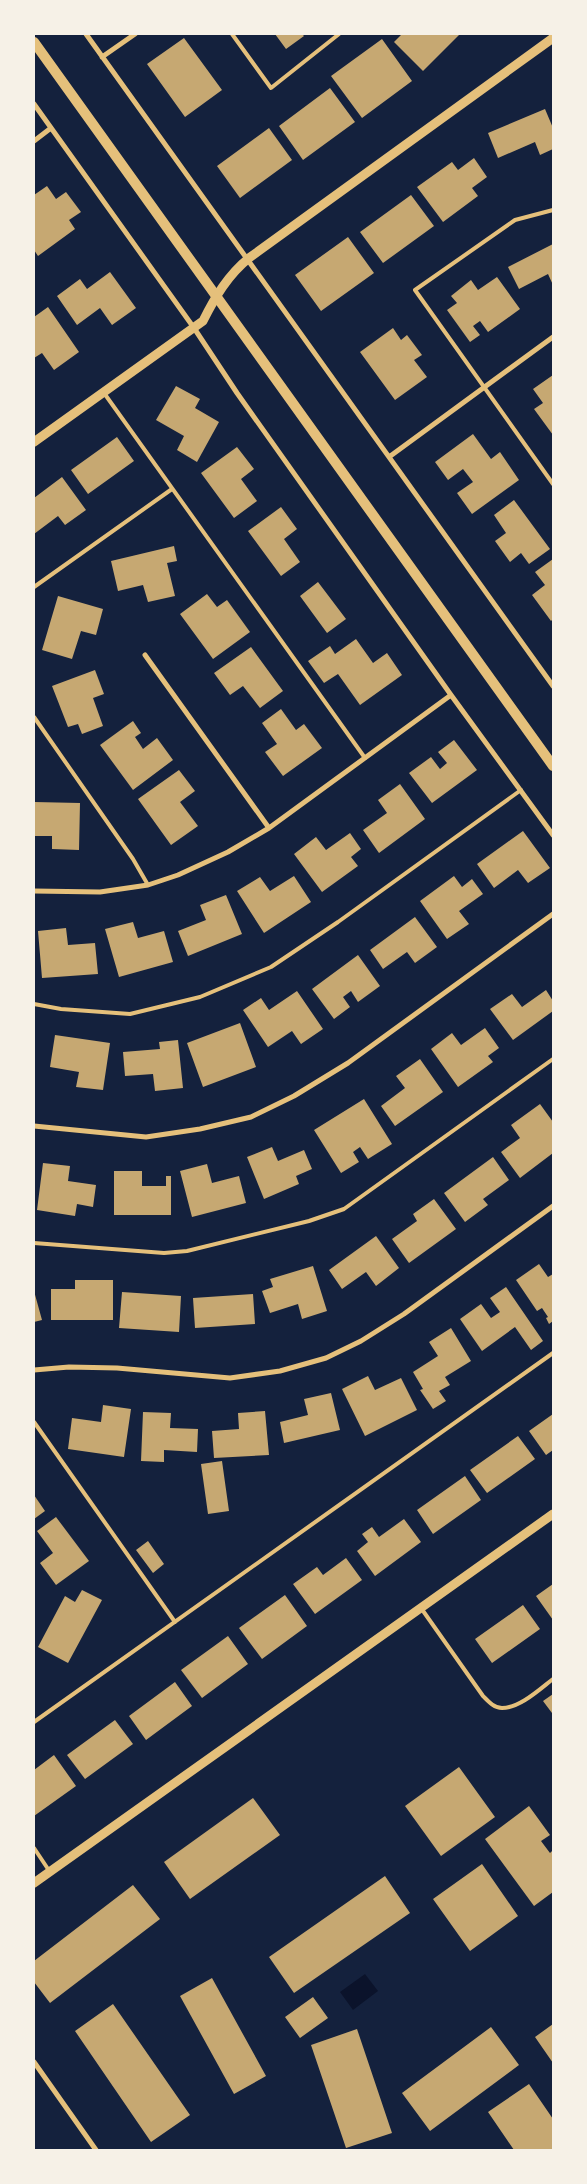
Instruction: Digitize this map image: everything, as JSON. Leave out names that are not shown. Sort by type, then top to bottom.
[{"type":"main road","points":[[34,42],[553,766]]},
{"type":"street","points":[[86,34],[249,258],[553,686]]},
{"type":"street","points":[[102,57],[135,34]]},
{"type":"street","points":[[34,442],[204,321],[216,297],[237,268],[249,258],[553,38]]},
{"type":"street","points":[[34,104],[194,328],[237,393],[451,695],[553,835]]},
{"type":"street","points":[[34,141],[51,128]]},
{"type":"street","points":[[389,457],[553,337]]},
{"type":"street","points":[[145,655],[269,828]]},
{"type":"street","points":[[34,891],[100,892],[148,885],[178,875],[228,852],[269,828],[451,695]]},
{"type":"street","points":[[34,1126],[146,1136],[200,1129],[251,1117],[294,1096],[348,1063],[553,914]]},
{"type":"street","points":[[34,1370],[69,1367],[116,1368],[230,1378],[280,1371],[326,1358],[361,1341],[404,1314],[553,1206]]},
{"type":"street","points":[[34,1883],[553,1514]]},
{"type":"street","points":[[34,2062],[96,2150]]},
{"type":"lane","points":[[232,34],[271,88],[339,34]]},
{"type":"lane","points":[[553,210],[515,220],[415,290],[553,484]]},
{"type":"lane","points":[[104,393],[365,758]]},
{"type":"lane","points":[[34,587],[172,489]]},
{"type":"lane","points":[[34,717],[133,859],[148,885]]},
{"type":"lane","points":[[34,1004],[62,1009],[130,1014],[200,997],[271,967],[338,922],[521,790]]},
{"type":"lane","points":[[34,1243],[164,1252],[187,1251],[309,1221],[344,1210],[553,1059]]},
{"type":"lane","points":[[34,1722],[553,1353]]},
{"type":"lane","points":[[34,1422],[175,1622]]},
{"type":"lane","points":[[420,1607],[483,1696],[492,1704],[502,1708],[515,1705],[553,1679]]},
{"type":"lane","points":[[34,1848],[50,1872]]},
{"type":"water","points":[[365,1974],[378,1991],[353,2010],[340,1992]]},
{"type":"building","points":[[275,34],[302,34],[304,36],[286,49]]},
{"type":"building","points":[[402,34],[460,34],[423,71],[394,42]]},
{"type":"building","points":[[184,38],[222,90],[185,117],[147,64]]},
{"type":"building","points":[[382,39],[412,81],[362,118],[331,76]]},
{"type":"building","points":[[330,88],[355,122],[303,160],[279,126]]},
{"type":"building","points":[[545,109],[553,128],[553,149],[540,155],[535,142],[498,158],[488,133]]},
{"type":"building","points":[[269,128],[292,160],[240,198],[217,166]]},
{"type":"building","points":[[474,158],[487,177],[472,188],[478,196],[443,222],[417,187],[452,162],[458,170]]},
{"type":"building","points":[[47,186],[56,199],[66,192],[81,212],[69,220],[75,229],[38,256],[34,250],[34,195]]},
{"type":"building","points":[[411,195],[434,226],[383,263],[360,232]]},
{"type":"building","points":[[348,237],[374,273],[321,311],[295,275]]},
{"type":"building","points":[[553,244],[553,285],[548,274],[519,289],[508,267]]},
{"type":"building","points":[[110,272],[136,308],[112,325],[100,308],[77,325],[57,296],[80,279],[87,289]]},
{"type":"building","points":[[497,277],[520,309],[488,332],[480,321],[473,326],[480,335],[470,342],[447,310],[457,303],[451,296],[471,280],[478,290]]},
{"type":"building","points":[[48,307],[79,352],[54,370],[42,353],[34,358],[34,317]]},
{"type":"building","points":[[393,328],[401,340],[407,335],[422,355],[414,360],[427,377],[395,400],[360,352]]},
{"type":"building","points":[[553,375],[553,435],[534,409],[543,403],[533,389]]},
{"type":"building","points":[[176,386],[200,399],[195,408],[219,422],[197,462],[177,450],[184,436],[156,420]]},
{"type":"building","points":[[473,434],[491,459],[500,452],[519,480],[472,514],[457,493],[473,482],[463,469],[448,480],[435,462]]},
{"type":"building","points":[[117,437],[134,461],[88,494],[71,470]]},
{"type":"building","points":[[237,447],[254,469],[241,479],[257,501],[234,518],[201,473]]},
{"type":"building","points":[[62,477],[86,510],[65,525],[58,516],[34,534],[34,498]]},
{"type":"building","points":[[514,500],[550,549],[529,564],[521,553],[510,562],[495,541],[506,533],[494,515]]},
{"type":"building","points":[[281,507],[297,529],[284,539],[300,562],[281,576],[248,531]]},
{"type":"building","points":[[174,546],[177,561],[167,563],[175,596],[148,602],[143,585],[118,591],[111,561]]},
{"type":"building","points":[[553,559],[553,619],[551,621],[532,595],[545,585],[535,572]]},
{"type":"building","points":[[318,582],[346,619],[327,633],[300,596]]},
{"type":"building","points":[[207,594],[217,607],[227,600],[250,632],[213,659],[180,614]]},
{"type":"building","points":[[58,596],[103,609],[96,635],[81,631],[72,659],[42,650]]},
{"type":"building","points":[[356,639],[373,663],[387,653],[402,675],[360,705],[338,674],[324,683],[308,661],[330,646],[335,654]]},
{"type":"building","points":[[251,647],[283,691],[260,708],[243,686],[230,695],[214,673]]},
{"type":"building","points":[[95,670],[104,694],[93,698],[103,726],[82,734],[78,724],[68,727],[52,686]]},
{"type":"building","points":[[281,709],[296,730],[304,724],[322,748],[283,776],[265,752],[277,744],[262,723]]},
{"type":"building","points":[[133,721],[141,733],[135,737],[143,749],[157,738],[173,760],[133,790],[100,745]]},
{"type":"building","points":[[454,740],[477,770],[432,803],[409,773],[431,757],[440,769],[447,763],[438,752]]},
{"type":"building","points":[[179,770],[195,791],[180,802],[198,826],[171,845],[138,799]]},
{"type":"building","points":[[400,784],[425,819],[379,853],[363,830],[387,813],[378,800]]},
{"type":"building","points":[[34,802],[80,803],[79,850],[52,849],[52,836],[34,836]]},
{"type":"building","points":[[523,831],[550,868],[528,883],[518,870],[494,888],[477,864]]},
{"type":"building","points":[[350,833],[361,849],[351,857],[358,866],[322,892],[294,854],[316,837],[326,850]]},
{"type":"building","points":[[294,876],[311,902],[264,933],[237,891],[260,877],[270,891]]},
{"type":"building","points":[[454,876],[462,887],[472,879],[483,894],[459,911],[469,924],[447,939],[420,901]]},
{"type":"building","points":[[226,895],[242,934],[188,956],[178,931],[206,920],[200,905]]},
{"type":"building","points":[[415,917],[437,947],[415,963],[407,952],[383,969],[370,950]]},
{"type":"building","points":[[133,922],[138,938],[164,931],[173,962],[119,977],[105,929]]},
{"type":"building","points":[[66,928],[68,945],[95,943],[98,974],[42,978],[38,931]]},
{"type":"building","points":[[358,955],[380,986],[358,1002],[351,991],[343,997],[350,1007],[334,1019],[312,989]]},
{"type":"building","points":[[546,990],[553,1001],[553,1011],[513,1040],[490,1009],[512,994],[522,1007]]},
{"type":"building","points":[[297,991],[323,1029],[301,1044],[292,1031],[268,1047],[243,1010],[261,998],[269,1010]]},
{"type":"building","points":[[240,1023],[256,1067],[203,1087],[187,1043]]},
{"type":"building","points":[[485,1028],[499,1048],[488,1056],[493,1062],[458,1087],[431,1049],[452,1033],[461,1045]]},
{"type":"building","points":[[55,1035],[110,1043],[103,1090],[76,1087],[79,1072],[50,1067]]},
{"type":"building","points":[[178,1040],[183,1088],[155,1091],[153,1074],[125,1076],[123,1052],[160,1049],[159,1042]]},
{"type":"building","points":[[420,1059],[443,1092],[395,1126],[381,1106],[405,1088],[396,1076]]},
{"type":"building","points":[[364,1099],[392,1144],[368,1159],[360,1147],[353,1152],[359,1162],[341,1173],[314,1130]]},
{"type":"building","points":[[540,1104],[553,1122],[553,1153],[520,1178],[501,1152],[520,1138],[511,1125]]},
{"type":"building","points":[[272,1147],[278,1161],[304,1150],[312,1169],[296,1176],[299,1184],[264,1199],[247,1157]]},
{"type":"building","points":[[493,1157],[509,1180],[483,1199],[488,1205],[465,1222],[444,1193]]},
{"type":"building","points":[[43,1163],[70,1166],[68,1181],[96,1185],[93,1207],[77,1204],[75,1216],[37,1210]]},
{"type":"building","points":[[207,1164],[212,1183],[239,1176],[246,1203],[192,1217],[180,1171]]},
{"type":"building","points":[[114,1171],[142,1171],[142,1186],[166,1186],[166,1176],[171,1176],[171,1215],[114,1215]]},
{"type":"building","points":[[434,1199],[456,1229],[409,1263],[392,1239],[417,1221],[413,1214]]},
{"type":"building","points":[[376,1236],[399,1268],[376,1286],[366,1272],[342,1289],[329,1270]]},
{"type":"building","points":[[539,1264],[548,1277],[553,1274],[553,1321],[549,1324],[546,1318],[548,1317],[542,1308],[537,1311],[516,1280]]},
{"type":"building","points":[[313,1266],[327,1311],[302,1319],[298,1304],[270,1313],[262,1291],[273,1287],[270,1279]]},
{"type":"building","points":[[75,1280],[113,1280],[113,1320],[51,1320],[51,1289],[75,1289]]},
{"type":"building","points":[[506,1287],[543,1341],[531,1350],[515,1327],[482,1351],[460,1319],[481,1304],[491,1318],[500,1312],[490,1298]]},
{"type":"building","points":[[34,1291],[42,1320],[34,1322]]},
{"type":"building","points":[[122,1292],[181,1296],[179,1332],[119,1328]]},
{"type":"building","points":[[253,1294],[255,1324],[195,1328],[193,1298]]},
{"type":"building","points":[[451,1328],[471,1361],[445,1377],[450,1385],[439,1391],[446,1401],[433,1409],[420,1390],[423,1389],[413,1372],[438,1356],[429,1342]]},
{"type":"building","points":[[368,1376],[375,1390],[401,1378],[417,1410],[365,1436],[342,1389]]},
{"type":"building","points":[[331,1393],[340,1430],[284,1443],[280,1422],[308,1415],[304,1399]]},
{"type":"building","points":[[103,1405],[131,1409],[124,1457],[68,1449],[72,1418],[101,1422]]},
{"type":"building","points":[[265,1411],[269,1455],[214,1458],[212,1431],[239,1429],[238,1413]]},
{"type":"building","points":[[143,1412],[171,1413],[170,1428],[198,1429],[197,1452],[164,1450],[164,1462],[141,1461]]},
{"type":"building","points":[[553,1414],[553,1450],[546,1455],[529,1431]]},
{"type":"building","points":[[518,1436],[535,1459],[487,1493],[470,1470]]},
{"type":"building","points":[[222,1461],[229,1511],[208,1514],[201,1464]]},
{"type":"building","points":[[465,1476],[481,1500],[433,1534],[417,1510]]},
{"type":"building","points":[[34,1495],[45,1511],[34,1519]]},
{"type":"building","points":[[56,1517],[89,1561],[56,1585],[40,1563],[53,1553],[37,1531]]},
{"type":"building","points":[[404,1519],[421,1542],[375,1576],[357,1551],[368,1542],[362,1534],[372,1527],[379,1537]]},
{"type":"building","points":[[148,1541],[164,1564],[153,1573],[136,1550]]},
{"type":"building","points":[[346,1558],[362,1580],[315,1614],[293,1584],[317,1567],[323,1575]]},
{"type":"building","points":[[553,1584],[553,1620],[536,1596]]},
{"type":"building","points":[[82,1590],[102,1600],[68,1663],[38,1647],[65,1596],[75,1602]]},
{"type":"building","points":[[285,1595],[307,1626],[262,1659],[239,1628]]},
{"type":"building","points":[[523,1605],[540,1629],[492,1663],[475,1639]]},
{"type":"building","points":[[228,1636],[248,1664],[202,1698],[181,1670]]},
{"type":"building","points":[[175,1682],[192,1706],[146,1740],[129,1716]]},
{"type":"building","points":[[553,1694],[553,1711],[552,1713],[543,1701]]},
{"type":"building","points":[[115,1720],[133,1744],[85,1779],[67,1755]]},
{"type":"building","points":[[54,1755],[76,1786],[34,1816],[34,1770]]},
{"type":"building","points":[[459,1767],[495,1817],[441,1856],[405,1806]]},
{"type":"building","points":[[253,1798],[280,1835],[190,1899],[164,1862]]},
{"type":"building","points":[[529,1806],[550,1835],[541,1841],[550,1853],[553,1850],[553,1892],[534,1906],[485,1839]]},
{"type":"building","points":[[482,1864],[518,1916],[470,1951],[433,1899]]},
{"type":"building","points":[[385,1876],[410,1913],[294,1993],[269,1957]]},
{"type":"building","points":[[133,1885],[160,1919],[50,2003],[34,1982],[34,1961]]},
{"type":"building","points":[[212,1978],[266,2076],[234,2094],[180,1996]]},
{"type":"building","points":[[313,1997],[328,2018],[300,2038],[285,2017]]},
{"type":"building","points":[[113,2004],[190,2115],[151,2142],[75,2031]]},
{"type":"building","points":[[553,2024],[553,2063],[535,2037]]},
{"type":"building","points":[[491,2027],[519,2065],[430,2131],[402,2093]]},
{"type":"building","points":[[357,2029],[392,2133],[346,2148],[311,2045]]},
{"type":"building","points":[[529,2084],[553,2119],[553,2150],[514,2150],[488,2112]]}]
